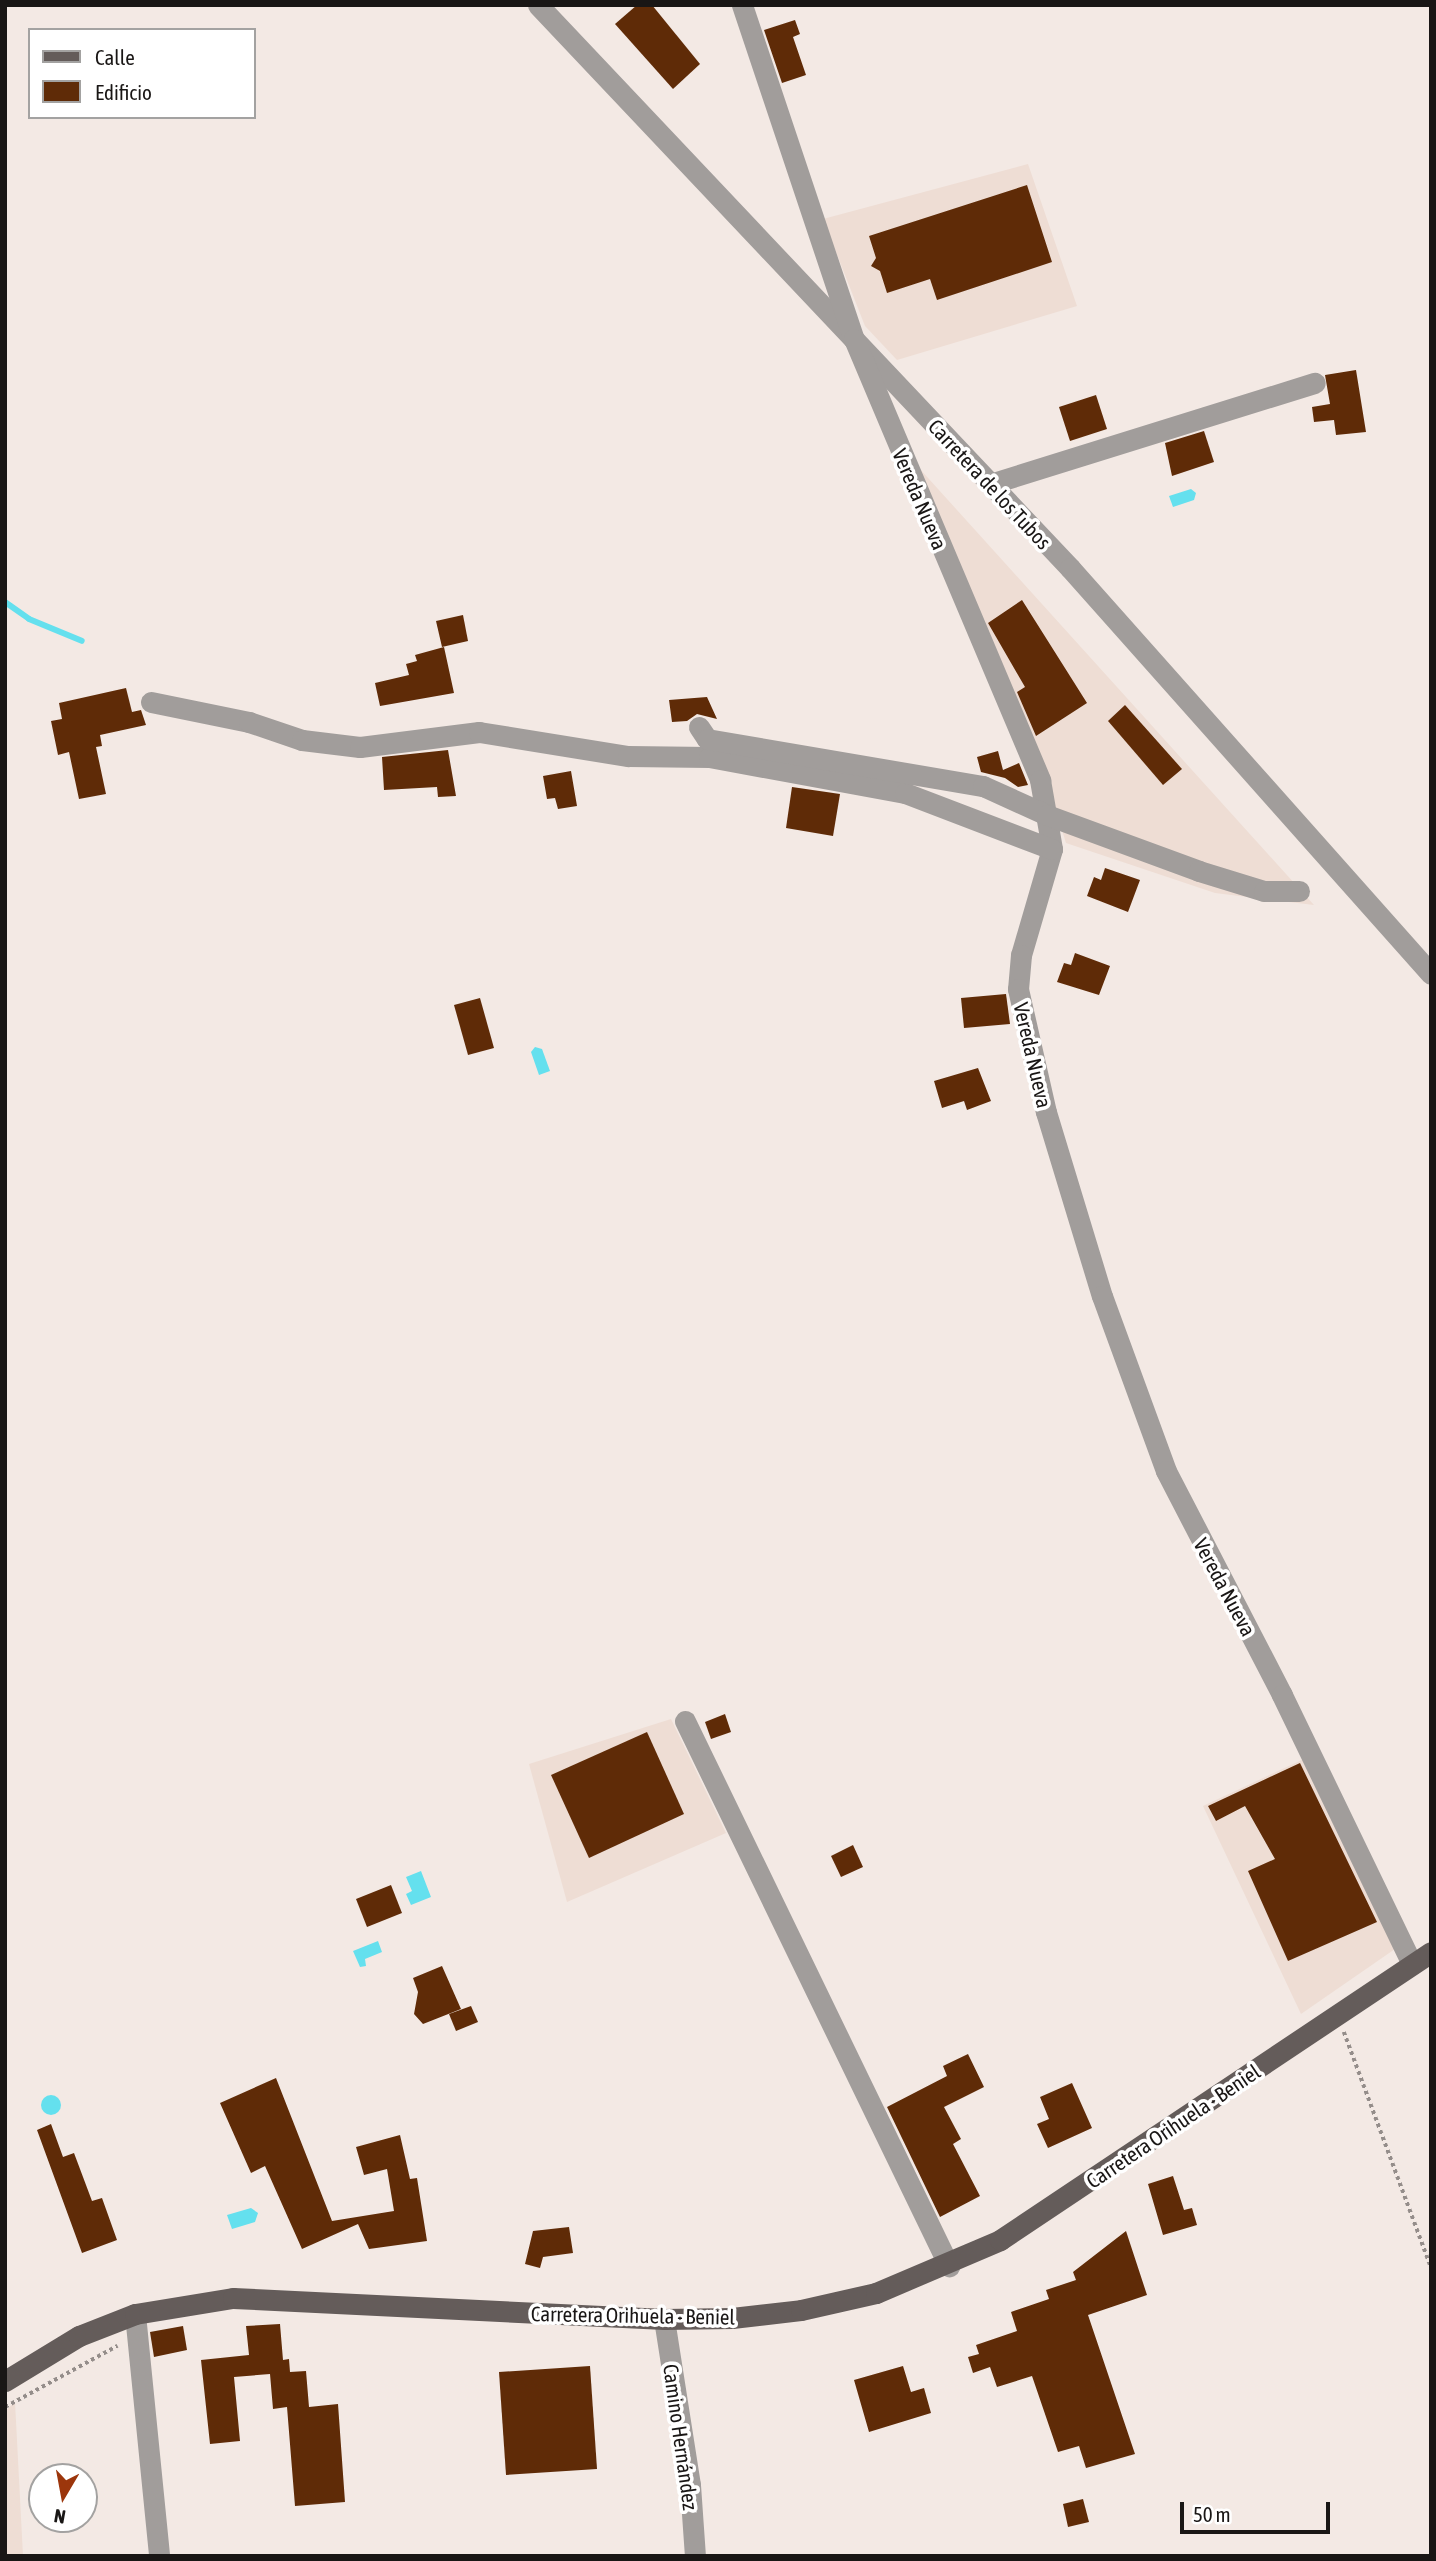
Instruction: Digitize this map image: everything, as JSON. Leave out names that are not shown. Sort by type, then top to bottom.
[{"type":"main road","name":"Carretera Orihuela - Beniel","points":[[5,2381],[79,2336],[233,2298],[291,2298],[664,2319],[732,2318],[801,2310],[876,2293],[949,2266],[1000,2240],[1346,2026],[1412,1964],[1431,1952]]},
{"type":"street","name":"Carretera de los Tubos","points":[[538,5],[990,484],[1431,974]]},
{"type":"street","name":"Vereda Nueva","points":[[742,5],[854,339],[1027,745],[1047,815],[1052,849],[1021,955],[1018,989],[1046,1112],[1098,1283],[1166,1471],[1282,1695],[1412,1964]]},
{"type":"street","points":[[990,484],[1315,383]]},
{"type":"street","points":[[150,702],[249,722],[302,740],[360,747],[479,732],[628,756],[709,757],[905,793],[1052,849]]},
{"type":"street","points":[[699,727],[707,738],[984,786],[1047,815],[1251,887],[1298,891]]},
{"type":"street","points":[[685,1721],[949,2266]]},
{"type":"street","name":"Camino Hernández","points":[[664,2319],[690,2485],[695,2556]]},
{"type":"street","points":[[136,2322],[159,2556]]},
{"type":"path","points":[[1335,2041],[1346,2026]]},
{"type":"path","points":[[1346,2026],[1431,2267]]},
{"type":"path","points":[[5,2407],[136,2322]]},
{"type":"shaded area","points":[[1028,164],[1077,306],[897,360],[865,326],[823,219]]},
{"type":"shaded area","points":[[910,458],[1314,905],[1215,893],[1066,843],[1039,756]]},
{"type":"shaded area","points":[[671,1719],[726,1833],[567,1902],[529,1764]]},
{"type":"shaded area","points":[[1306,1758],[1395,1949],[1301,2014],[1203,1806]]},
{"type":"shaded area","points":[[15,2402],[23,2556],[5,2556],[5,2411]]},
{"type":"water","points":[[1191,489],[1196,493],[1194,500],[1173,507],[1169,496]]},
{"type":"water","points":[[535,1047],[542,1049],[550,1071],[539,1075],[531,1052]]},
{"type":"water","points":[[421,1871],[431,1897],[411,1905],[406,1894],[412,1891],[406,1877]]},
{"type":"water","points":[[378,1941],[382,1952],[365,1959],[366,1966],[360,1967],[353,1951]]},
{"type":"water","points":[[47,2095],[55,2095],[61,2105],[55,2115],[47,2115],[41,2109],[41,2101]]},
{"type":"water","points":[[251,2208],[258,2213],[255,2222],[232,2229],[227,2215]]},
{"type":"building","points":[[637,5],[652,5],[700,64],[673,89],[615,24]]},
{"type":"building","points":[[795,20],[800,34],[793,37],[806,75],[782,83],[764,30]]},
{"type":"building","points":[[1027,185],[1052,262],[937,300],[930,279],[887,293],[880,271],[871,266],[876,258],[869,236]]},
{"type":"building","points":[[1356,370],[1366,432],[1336,435],[1334,420],[1314,422],[1312,407],[1330,404],[1325,375]]},
{"type":"building","points":[[1096,395],[1107,429],[1070,441],[1059,407]]},
{"type":"building","points":[[1204,431],[1214,462],[1172,476],[1165,443]]},
{"type":"building","points":[[1022,600],[1087,703],[1036,736],[1017,692],[1025,687],[988,623]]},
{"type":"building","points":[[463,615],[468,641],[442,647],[436,621]]},
{"type":"building","points":[[444,647],[454,693],[380,706],[375,683],[409,675],[406,664],[417,661],[415,655]]},
{"type":"building","points":[[126,688],[132,712],[141,710],[146,725],[100,735],[102,746],[96,747],[106,794],[79,799],[69,752],[58,755],[51,721],[62,719],[59,703]]},
{"type":"building","points":[[707,697],[717,719],[697,714],[687,721],[672,722],[669,700]]},
{"type":"building","points":[[1125,705],[1182,769],[1163,785],[1108,721]]},
{"type":"building","points":[[448,750],[456,796],[438,797],[437,787],[384,790],[382,757]]},
{"type":"building","points":[[998,751],[1003,770],[1019,763],[1028,785],[1018,787],[1005,778],[981,772],[977,757]]},
{"type":"building","points":[[571,771],[577,806],[558,809],[555,798],[547,799],[543,776]]},
{"type":"building","points":[[792,787],[840,794],[833,836],[786,828]]},
{"type":"building","points":[[1105,868],[1140,880],[1128,912],[1087,896],[1094,877],[1101,880]]},
{"type":"building","points":[[1075,953],[1110,966],[1099,995],[1057,982],[1064,963],[1071,965]]},
{"type":"building","points":[[1006,994],[1010,1024],[964,1028],[961,998]]},
{"type":"building","points":[[480,998],[494,1048],[468,1055],[454,1005]]},
{"type":"building","points":[[978,1068],[991,1101],[967,1110],[964,1101],[942,1108],[934,1081]]},
{"type":"building","points":[[725,1714],[731,1732],[711,1739],[705,1722]]},
{"type":"building","points":[[647,1732],[684,1814],[589,1858],[551,1775]]},
{"type":"building","points":[[1300,1763],[1377,1922],[1288,1961],[1248,1871],[1275,1859],[1245,1806],[1216,1821],[1208,1806]]},
{"type":"building","points":[[853,1845],[863,1867],[841,1877],[831,1856]]},
{"type":"building","points":[[391,1885],[402,1913],[367,1927],[356,1899]]},
{"type":"building","points":[[442,1966],[461,2009],[423,2024],[414,2014],[418,1992],[413,1978]]},
{"type":"building","points":[[471,2006],[478,2022],[456,2031],[449,2014]]},
{"type":"building","points":[[968,2054],[984,2087],[944,2107],[961,2139],[953,2144],[980,2196],[940,2217],[887,2107],[947,2076],[943,2066]]},
{"type":"building","points":[[276,2078],[332,2221],[394,2211],[387,2169],[364,2175],[356,2147],[400,2135],[410,2179],[417,2178],[427,2241],[369,2249],[358,2224],[302,2249],[265,2166],[251,2173],[220,2103]]},
{"type":"building","points":[[1072,2083],[1092,2128],[1048,2148],[1037,2124],[1049,2119],[1040,2097]]},
{"type":"building","points":[[51,2124],[63,2157],[74,2153],[92,2201],[102,2198],[117,2240],[82,2253],[37,2130]]},
{"type":"building","points":[[1173,2176],[1184,2210],[1192,2208],[1197,2225],[1163,2235],[1148,2184]]},
{"type":"building","points":[[569,2227],[573,2253],[543,2257],[540,2268],[525,2264],[533,2231]]},
{"type":"building","points":[[1126,2231],[1147,2295],[1088,2315],[1135,2454],[1086,2468],[1079,2446],[1058,2452],[1032,2376],[997,2387],[990,2367],[973,2373],[968,2357],[979,2354],[976,2345],[1017,2331],[1011,2312],[1049,2299],[1046,2290],[1076,2280],[1073,2272]]},
{"type":"building","points":[[280,2324],[283,2360],[289,2359],[290,2372],[306,2371],[309,2407],[338,2404],[345,2502],[295,2506],[287,2407],[273,2409],[270,2374],[234,2377],[240,2441],[210,2444],[201,2360],[249,2355],[246,2326]]},
{"type":"building","points":[[183,2326],[187,2350],[154,2357],[150,2332]]},
{"type":"building","points":[[590,2366],[597,2469],[506,2475],[499,2372]]},
{"type":"building","points":[[903,2366],[911,2392],[924,2388],[931,2413],[869,2432],[854,2380]]},
{"type":"building","points":[[1083,2499],[1089,2522],[1068,2527],[1063,2504]]},
{"type":"waterway","points":[[5,602],[29,619],[82,641]]}]
